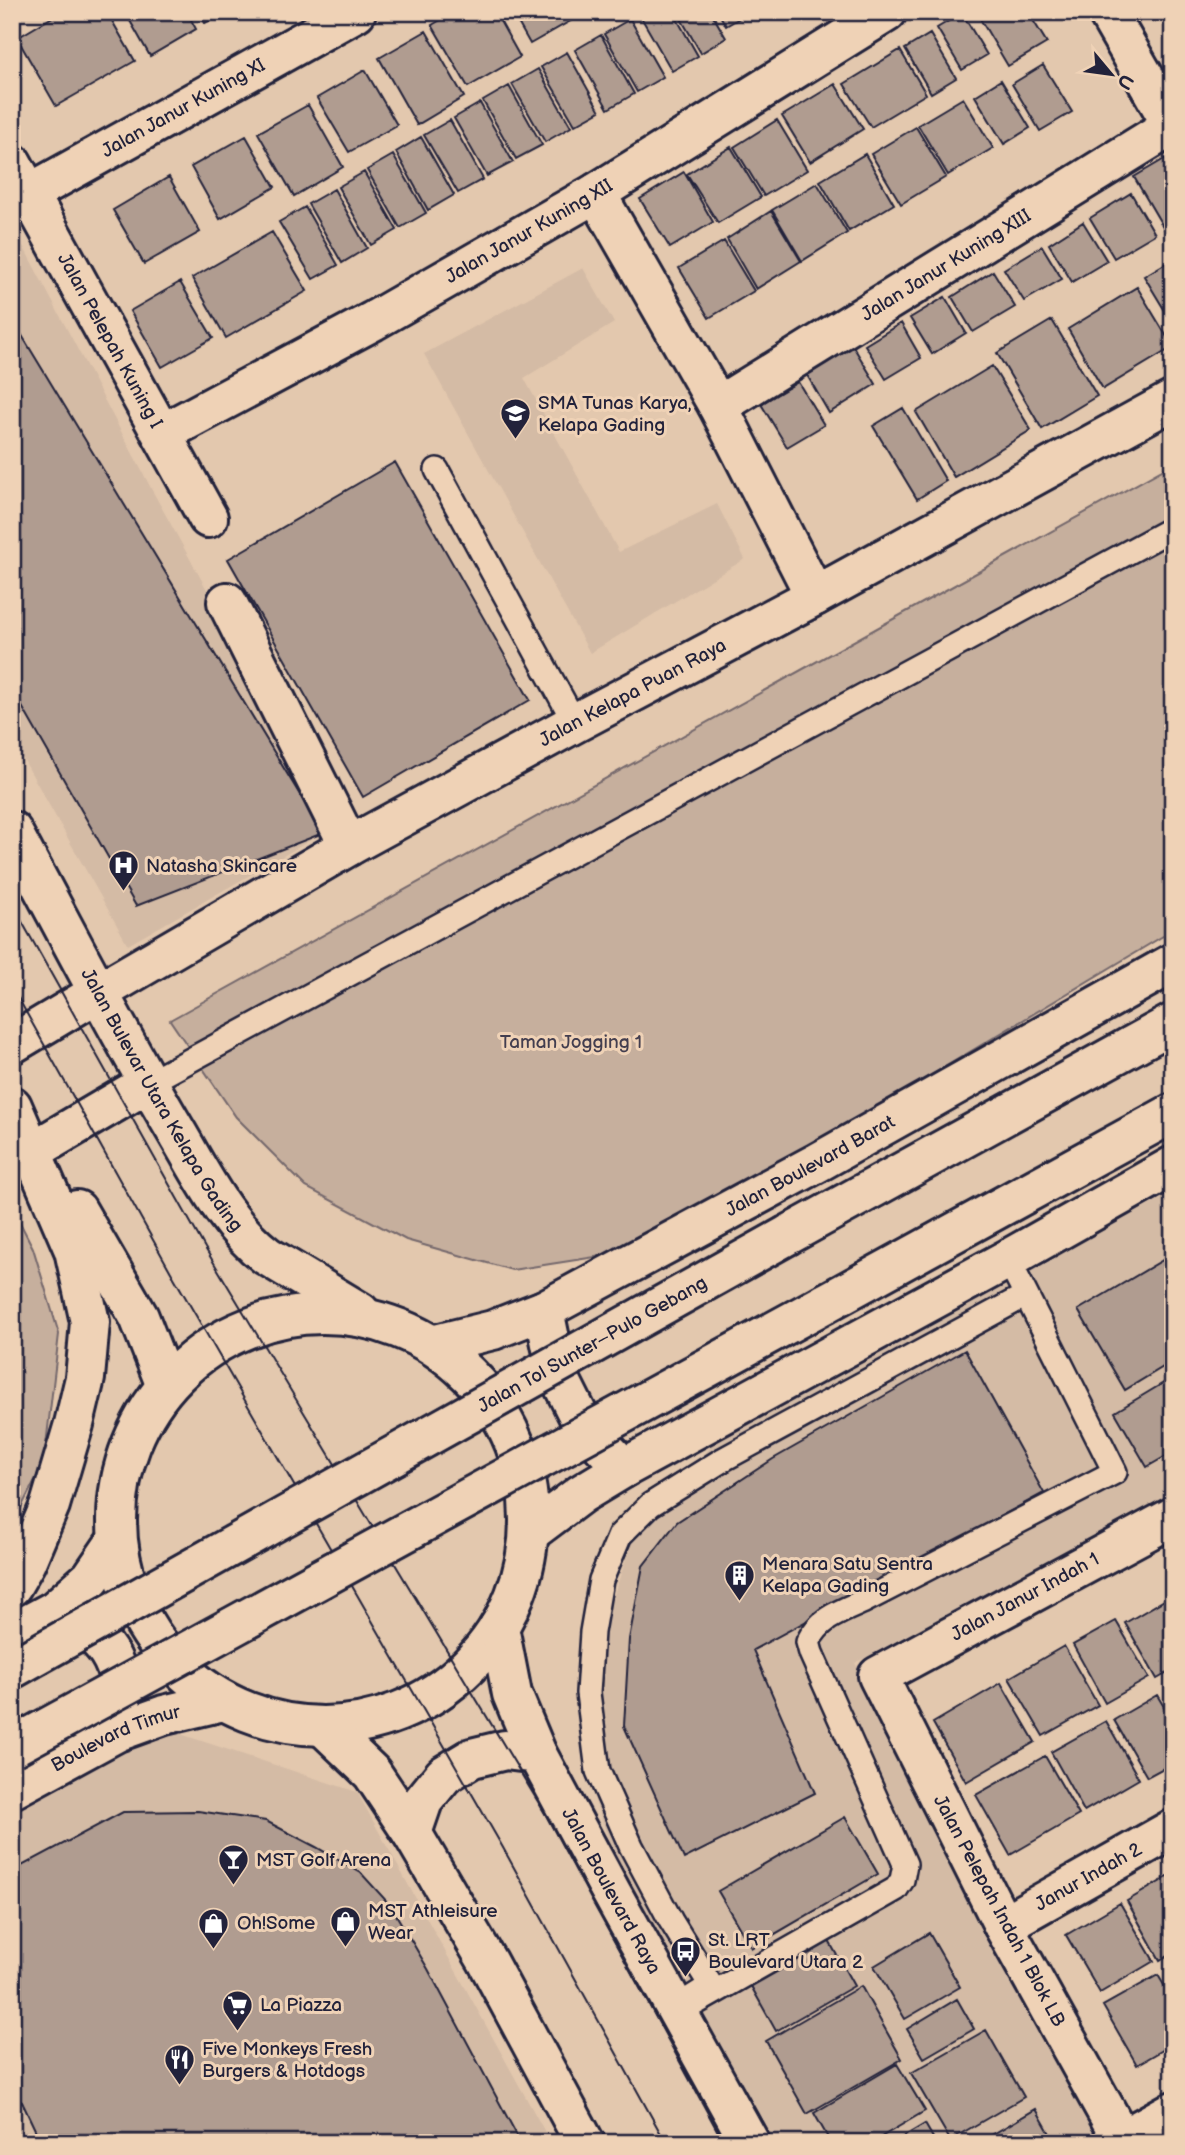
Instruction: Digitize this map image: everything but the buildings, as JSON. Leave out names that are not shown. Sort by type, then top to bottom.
[{"type":"main road","name":"Jalan Janur Kuning XI","points":[[18,187],[356,12]]},
{"type":"main road","name":"Jalan Janur Kuning XII","points":[[163,433],[373,321],[596,193],[887,12]]},
{"type":"main road","points":[[1107,12],[1172,125]]},
{"type":"main road","name":"Jalan Janur Kuning XIII","points":[[718,406],[1172,125]]},
{"type":"main road","name":"Jalan Pelepah Kuning I","points":[[18,187],[163,433],[208,518]]},
{"type":"main road","points":[[596,193],[718,406],[816,596]]},
{"type":"main road","name":"Jalan Kelapa Puan Raya","points":[[12,1044],[349,846],[816,596],[1173,400]]},
{"type":"main road","points":[[227,602],[349,846]]},
{"type":"main road","name":"Jalan Bulevar Utara Kelapa Gading","points":[[12,831],[145,1079],[212,1191],[253,1246],[369,1318]]},
{"type":"main road","name":"Jalan Boulevard Barat","points":[[436,1344],[493,1330],[544,1310],[817,1163],[1173,963]]},
{"type":"main road","name":"Jalan Tol Sunter–Pulo Gebang","points":[[12,1669],[800,1228],[1173,1023]]},
{"type":"main road","points":[[30,1128],[145,1079]]},
{"type":"main road","points":[[12,1087],[30,1128],[74,1250],[90,1322],[85,1378],[74,1424],[50,1505],[26,1562],[12,1586]]},
{"type":"main road","points":[[12,1747],[1173,1113]]},
{"type":"main road","points":[[30,1128],[139,1317],[166,1386]]},
{"type":"main road","points":[[528,1532],[581,1494],[624,1468],[1173,1166]]},
{"type":"main road","points":[[544,1310],[557,1373],[583,1427],[624,1468]]},
{"type":"main road","points":[[313,1313],[369,1318],[411,1332],[436,1344],[461,1363],[481,1386],[506,1424],[523,1468],[528,1500],[526,1553],[516,1591],[499,1627],[473,1661],[442,1688],[405,1709],[365,1722],[324,1727],[283,1723],[244,1711],[197,1684],[177,1667],[151,1635],[132,1598],[122,1570],[117,1541],[117,1513],[124,1468],[141,1424],[166,1386],[208,1348],[259,1324],[313,1313]]},
{"type":"main road","name":"Jalan Janur Indah 1","points":[[878,1676],[1173,1517]]},
{"type":"main road","points":[[12,1633],[55,1609],[91,1578],[117,1541]]},
{"type":"main road","points":[[55,1609],[86,1627],[110,1655],[121,1687],[117,1732]]},
{"type":"main road","name":"Jalan Boulevard Raya","points":[[499,1627],[512,1694],[537,1754],[750,2143]]},
{"type":"main road","name":"Jalan Pelepah Indah 1 Blok LB","points":[[878,1676],[1003,1924],[1123,2141]]},
{"type":"main road","name":"Boulevard Timur","points":[[12,1788],[117,1732],[164,1715],[223,1701]]},
{"type":"main road","points":[[324,1727],[372,1773],[412,1833],[487,1961],[585,2143]]},
{"type":"main road","points":[[412,1833],[423,1801],[444,1775],[472,1758],[505,1750],[537,1754]]},
{"type":"main road","name":"Janur Indah 2","points":[[1003,1924],[1173,1829]]},
{"type":"main road","points":[[1123,2141],[1173,2111]]},
{"type":"lane","points":[[437,470],[575,723]]},
{"type":"lane","points":[[145,1079],[1173,528]]},
{"type":"lane","points":[[677,2011],[896,1889],[902,1880],[905,1864],[808,1642],[814,1629],[834,1614],[1115,1472],[1008,1259]]},
{"type":"lane","points":[[677,2011],[710,1984],[671,1921],[631,1846],[598,1771],[588,1693],[592,1632],[601,1580],[620,1535],[650,1505],[724,1459],[1026,1296]]},
{"type":"shaded area","points":[[12,225],[211,597],[323,833],[128,945],[12,739]]},
{"type":"shaded area","name":"SMA Tunas Karya, Kelapa Gading","points":[[583,268],[614,323],[524,378],[619,552],[717,504],[745,559],[590,653],[424,354]]},
{"type":"shaded area","points":[[1173,1193],[1173,1493],[855,1663],[1121,2143],[763,2143],[634,1911],[595,1801],[589,1666],[633,1539],[730,1424]]},
{"type":"shaded area","name":"La Piazza","points":[[162,1728],[357,1792],[551,2143],[12,2143],[12,1810]]},
{"type":"green space","name":"Taman Jogging 1","points":[[1173,464],[1173,930],[640,1250],[512,1270],[406,1240],[306,1187],[236,1117],[170,1020]]},
{"type":"green space","points":[[12,1207],[33,1248],[59,1334],[44,1462],[12,1526]]},
{"type":"tram line","points":[[12,904],[205,1248],[546,1815],[724,2143]]},
{"type":"tram line","points":[[12,987],[172,1274],[502,1846],[666,2143]]},
{"type":"place","name":"SMA Tunas Karya, Kelapa Gading","points":[[515,441]]},
{"type":"place","name":"Natasha Skincare","points":[[123,893]]},
{"type":"place","name":"Menara Satu Sentra Kelapa Gading","points":[[739,1602]]},
{"type":"place","name":"MST Golf Arena","points":[[233,1887]]},
{"type":"place","name":"MST Athleisure Wear","points":[[345,1949]]},
{"type":"place","name":"Oh!Some","points":[[214,1950]]},
{"type":"place","name":"St. LRT Boulevard Utara 2","points":[[685,1978]]},
{"type":"place","name":"La Piazza","points":[[237,2032]]},
{"type":"place","name":"Five Monkeys Fresh Burgers & Hotdogs","points":[[179,2087]]}]
